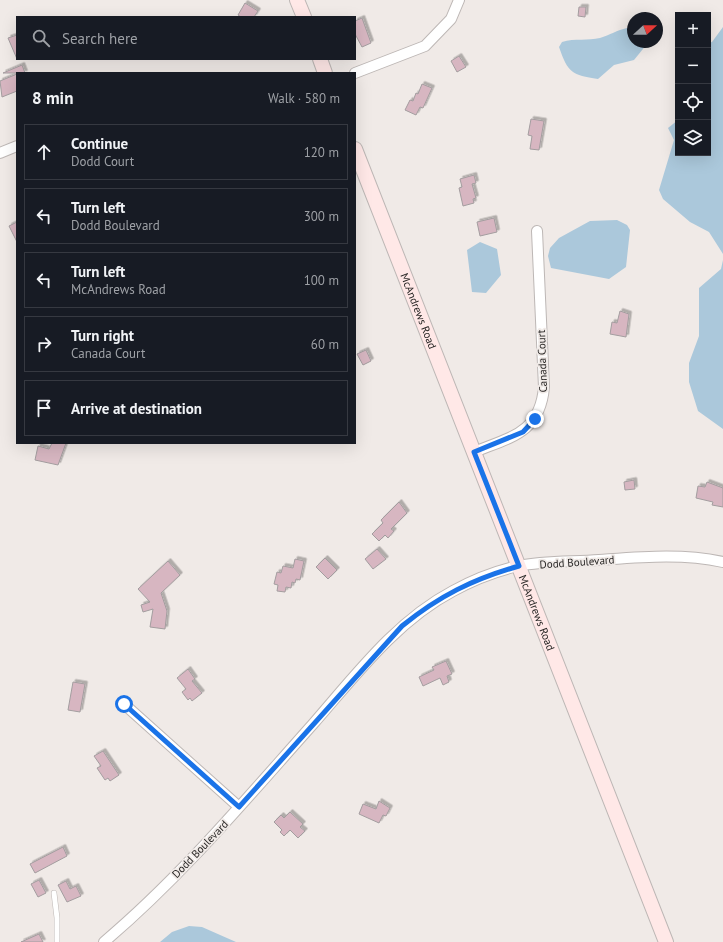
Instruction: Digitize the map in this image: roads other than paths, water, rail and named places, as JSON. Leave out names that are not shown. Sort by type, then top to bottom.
[{"type":"main road","points":[[297,0],[304,16]]},
{"type":"main road","points":[[320,60],[325,72]]},
{"type":"main road","name":"McAndrews Road","points":[[356,152],[666,942]]},
{"type":"street","points":[[356,73],[425,46],[451,19],[459,0]]},
{"type":"street","points":[[0,152],[16,146]]},
{"type":"street","name":"Canada Court","points":[[474,452],[523,432],[535,419],[543,402],[544,387],[537,231]]},
{"type":"street","name":"Dodd Boulevard","points":[[104,942],[141,910],[239,807],[402,626],[425,608],[452,591],[473,581],[519,566],[665,555],[710,559],[723,562]]},
{"type":"street","points":[[124,704],[239,807]]},
{"type":"lane","points":[[54,893],[57,918],[57,942]]},
{"type":"water","points":[[723,27],[723,254],[709,232],[690,222],[663,199],[659,190],[674,140],[668,128],[675,122],[675,156],[711,156],[712,42]]},
{"type":"water","points":[[627,28],[627,48],[644,48],[634,60],[614,65],[598,79],[577,74],[568,67],[559,47],[562,42],[600,38]]},
{"type":"water","points":[[617,220],[627,225],[630,230],[626,267],[609,279],[551,268],[548,256],[550,248],[559,238],[590,221]]},
{"type":"water","points":[[480,242],[497,249],[501,275],[486,293],[472,292],[467,250]]},
{"type":"water","points":[[723,260],[723,429],[698,411],[689,382],[689,363],[699,336],[699,288],[721,269]]},
{"type":"water","points":[[189,926],[202,927],[236,942],[160,942],[172,932]]}]
